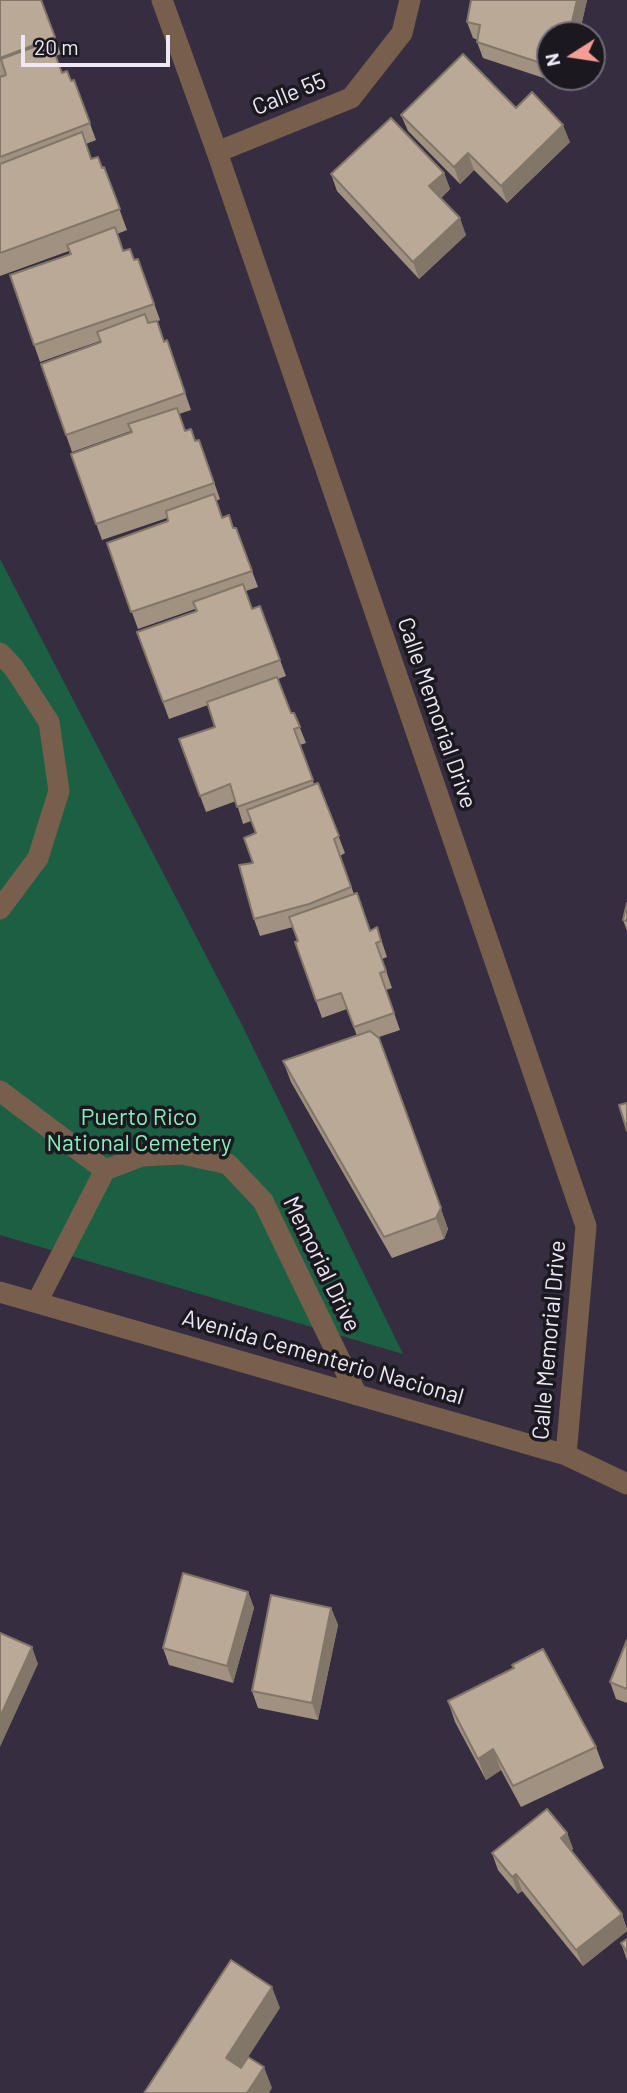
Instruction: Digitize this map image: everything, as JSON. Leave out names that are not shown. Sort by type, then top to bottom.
[{"type":"street","name":"Calle Memorial Drive","points":[[162,0],[217,152],[586,1226],[566,1455]]},
{"type":"street","name":"Calle 55","points":[[217,152],[351,98],[402,33],[410,0]]},
{"type":"street","points":[[0,653],[14,668],[49,722],[59,791],[38,858],[0,909]]},
{"type":"street","points":[[0,1091],[105,1170],[37,1302]]},
{"type":"street","name":"Memorial Drive","points":[[105,1170],[142,1156],[182,1154],[228,1164],[263,1201],[356,1395]]},
{"type":"street","name":"Avenida Cementerio Nacional","points":[[0,1292],[566,1455],[627,1484]]},
{"type":"green space","name":"Puerto Rico National Cemetery","points":[[0,559],[240,1021],[403,1354],[0,1235]]},
{"type":"building","points":[[0,0],[41,0],[55,37],[0,58]]},
{"type":"building","points":[[471,0],[577,0],[572,21],[536,21],[536,61],[477,42],[480,25],[467,22]]},
{"type":"building","points":[[50,41],[62,73],[67,71],[71,81],[74,80],[90,123],[0,157],[0,77],[6,75],[1,59]]},
{"type":"building","points":[[463,54],[516,108],[532,92],[563,125],[501,186],[468,153],[454,167],[401,115]]},
{"type":"building","points":[[391,118],[444,173],[429,186],[460,218],[413,262],[331,174]]},
{"type":"building","points":[[82,132],[91,159],[98,157],[102,168],[104,167],[120,209],[0,253],[0,164]]},
{"type":"building","points":[[115,227],[123,251],[130,249],[134,260],[138,259],[154,304],[34,345],[10,275],[71,254],[67,245]]},
{"type":"building","points":[[145,314],[148,323],[157,321],[164,342],[167,340],[185,393],[66,435],[41,364],[101,342],[97,332]]},
{"type":"building","points":[[177,408],[185,431],[191,429],[195,441],[199,440],[214,483],[96,524],[71,454],[132,432],[128,424]]},
{"type":"building","points":[[214,494],[222,518],[229,515],[233,528],[236,528],[252,571],[131,612],[107,543],[168,521],[166,511]]},
{"type":"building","points":[[243,584],[252,609],[260,606],[280,660],[163,702],[137,632],[197,611],[193,602]]},
{"type":"building","points":[[277,677],[291,713],[294,713],[300,727],[294,729],[313,780],[237,807],[230,784],[200,796],[179,739],[215,727],[207,702]]},
{"type":"building","points":[[318,783],[339,836],[334,839],[351,887],[309,904],[254,919],[239,865],[253,863],[244,838],[256,833],[247,810]]},
{"type":"building","points":[[357,893],[370,931],[377,927],[381,941],[376,943],[386,971],[380,973],[394,1013],[354,1027],[341,993],[316,1001],[289,917]]},
{"type":"building","points":[[627,903],[627,921],[623,920]]},
{"type":"building","points":[[370,1031],[379,1038],[441,1208],[436,1218],[384,1237],[283,1061]]},
{"type":"building","points":[[627,1103],[627,1131],[619,1105]]},
{"type":"building","points":[[183,1573],[248,1592],[227,1666],[163,1648]]},
{"type":"building","points":[[271,1595],[331,1608],[312,1703],[252,1691]]},
{"type":"building","points":[[0,1633],[32,1647],[0,1717]]},
{"type":"building","points":[[627,1640],[627,1689],[610,1682]]},
{"type":"building","points":[[543,1649],[596,1747],[513,1786],[493,1749],[478,1759],[448,1701],[514,1668],[512,1665]]},
{"type":"building","points":[[547,1809],[567,1833],[561,1838],[622,1914],[576,1950],[516,1874],[512,1877],[492,1853]]},
{"type":"building","points":[[627,1939],[627,1952],[621,1943]]},
{"type":"building","points":[[231,1960],[272,1987],[226,2058],[241,2068],[248,2057],[264,2067],[247,2093],[144,2093]]}]
